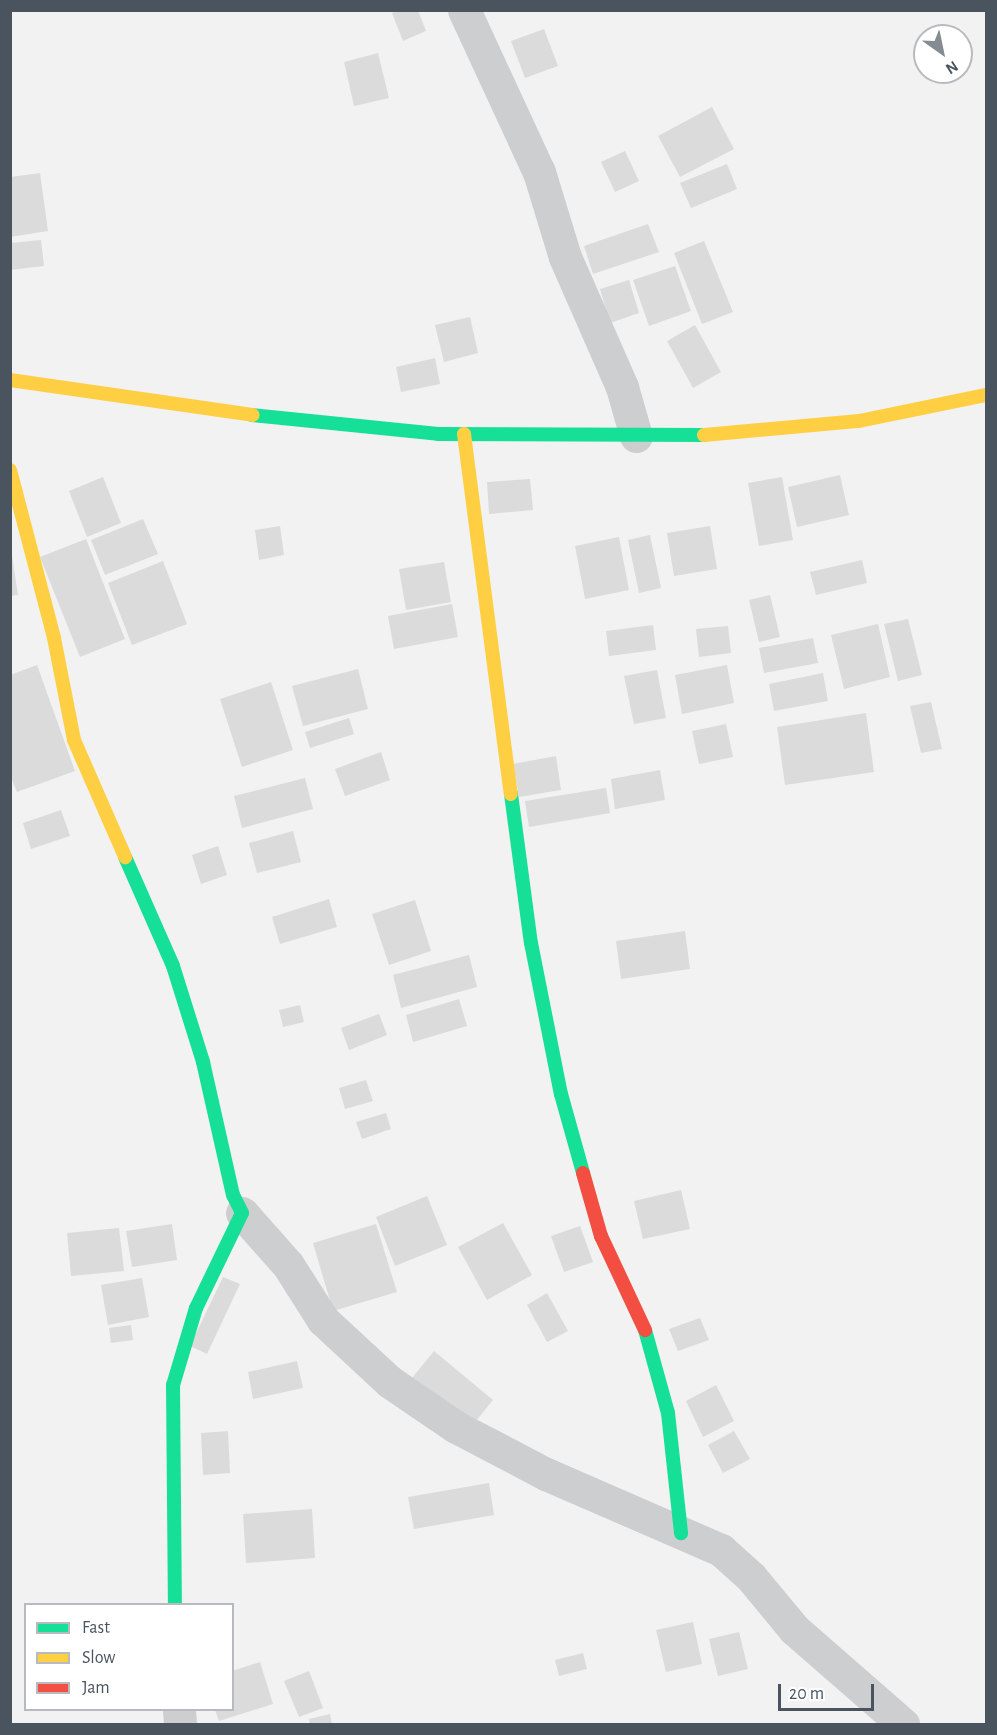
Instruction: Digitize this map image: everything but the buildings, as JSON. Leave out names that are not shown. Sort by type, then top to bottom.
[{"type":"street","points":[[464,10],[539,172],[565,257],[622,387],[636,436]]},
{"type":"street","points":[[10,380],[252,415],[464,435],[717,435],[859,421],[987,395]]},
{"type":"street","points":[[464,435],[533,954],[561,1094],[601,1236],[646,1331],[668,1413],[681,1533]]},
{"type":"street","points":[[10,470],[54,638],[74,740],[173,966],[203,1062],[233,1195],[242,1213],[288,1265],[323,1320],[390,1382],[456,1427],[536,1469],[721,1550],[751,1577],[794,1629],[903,1725]]},
{"type":"street","points":[[175,1603],[173,1385],[196,1308],[242,1213]]},
{"type":"traffic: fast","points":[[252,415],[438,434],[704,435]]},
{"type":"traffic: fast","points":[[511,794],[531,943],[561,1094],[583,1173]]},
{"type":"traffic: fast","points":[[125,857],[173,966],[203,1062],[233,1195],[242,1213],[196,1308],[173,1385],[175,1603]]},
{"type":"traffic: fast","points":[[645,1330],[668,1413],[681,1533]]},
{"type":"traffic: slow","points":[[10,380],[252,415]]},
{"type":"traffic: slow","points":[[704,435],[859,421],[986,395]]},
{"type":"traffic: slow","points":[[464,434],[511,794]]},
{"type":"traffic: slow","points":[[10,470],[54,638],[74,740],[125,857]]},
{"type":"traffic: jam","points":[[583,1173],[601,1236],[645,1330]]}]
